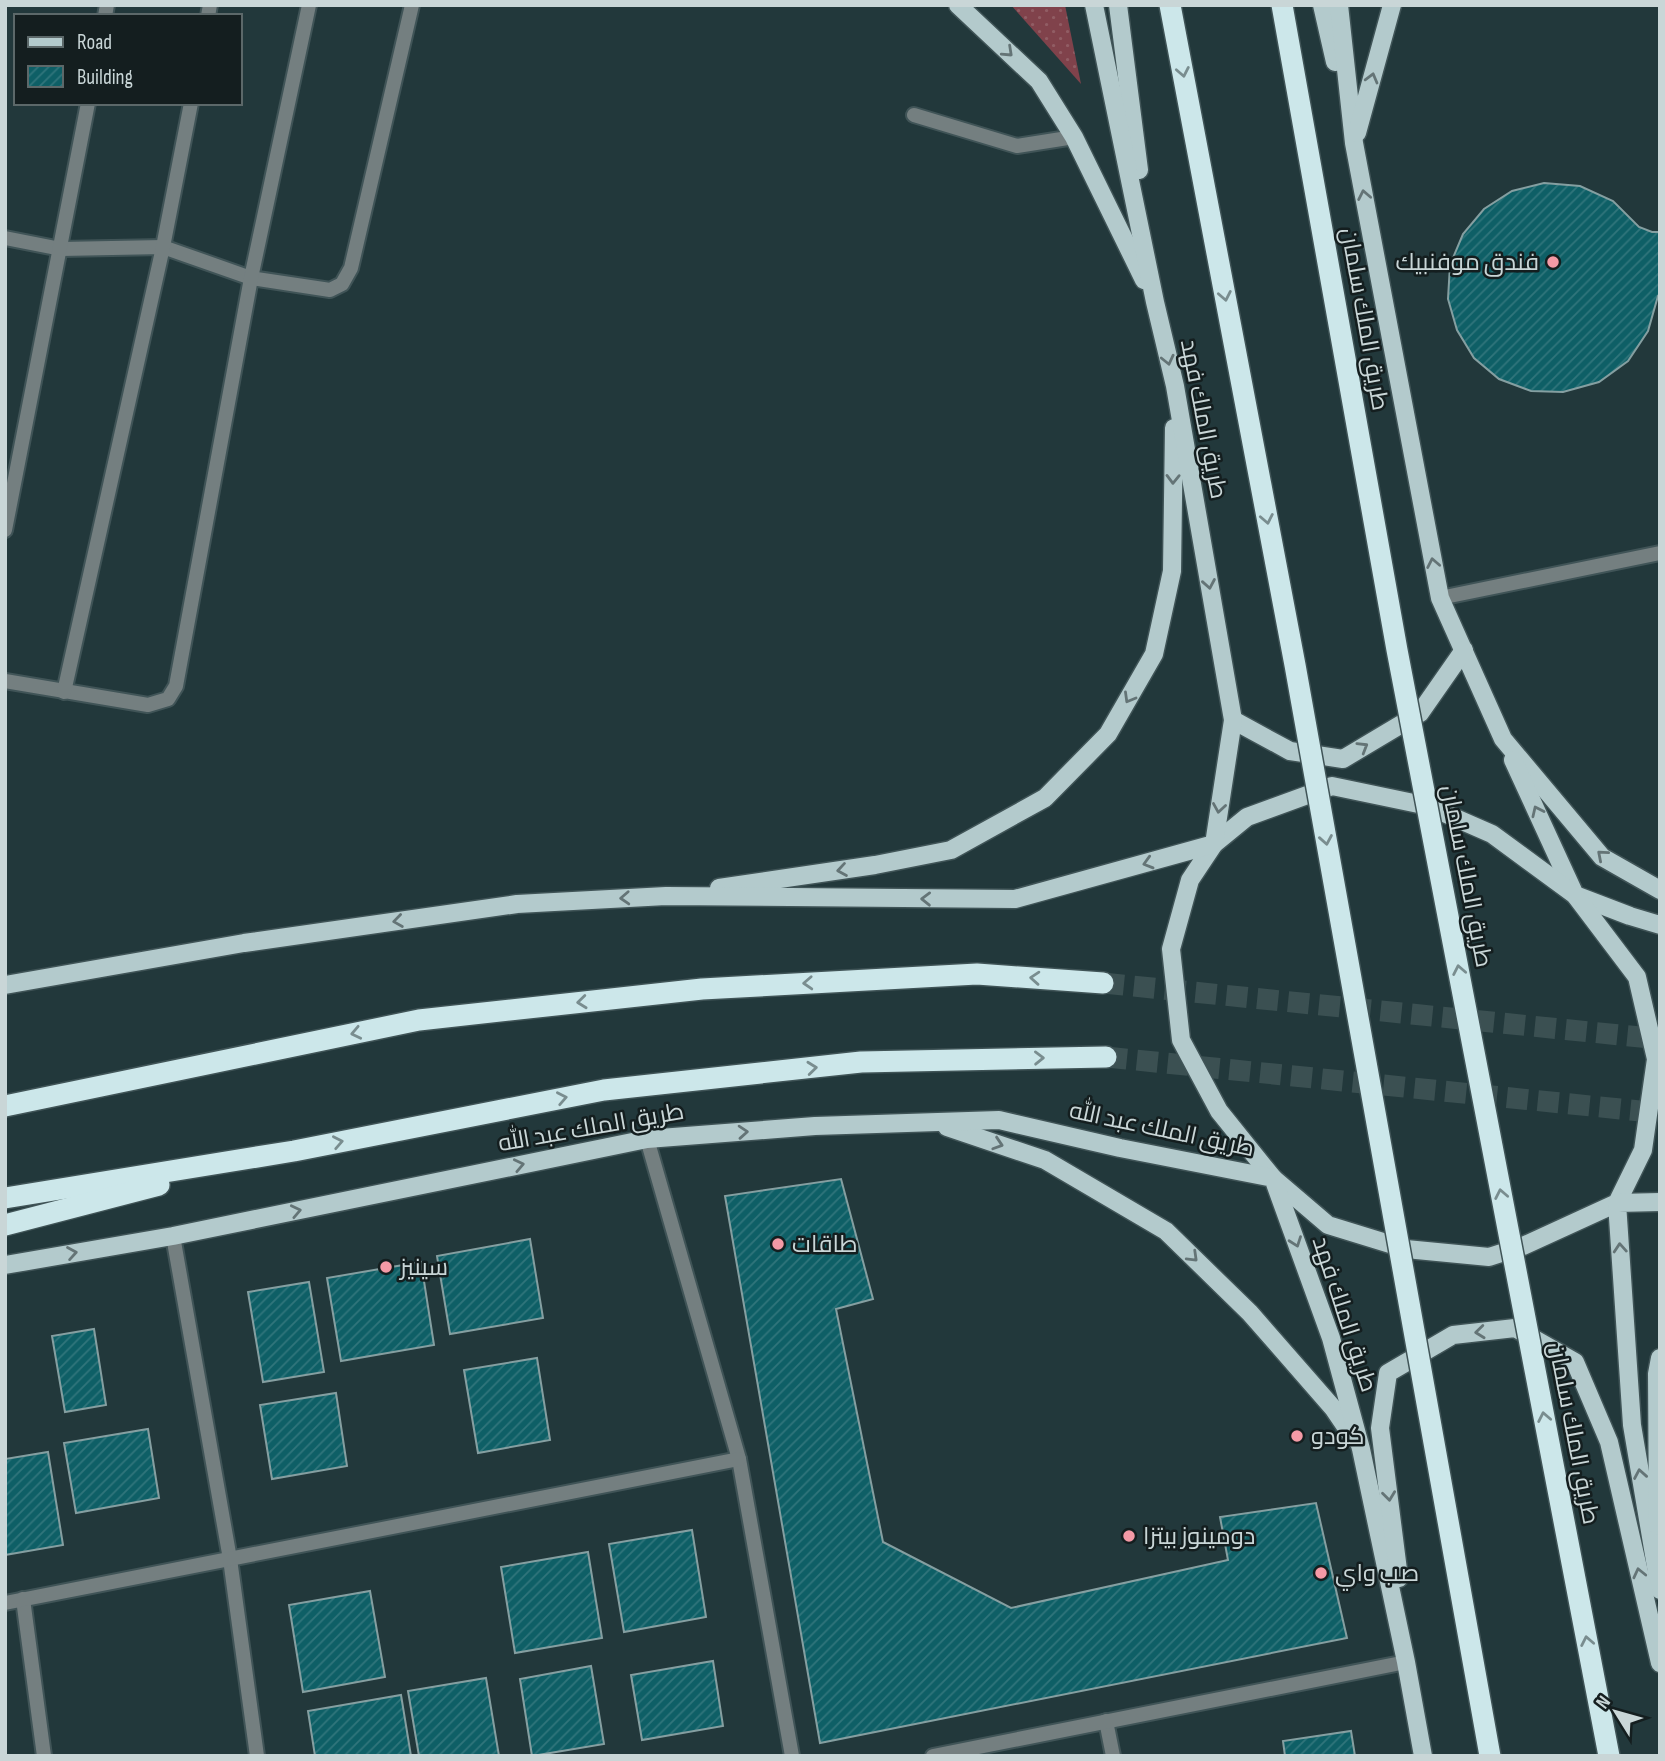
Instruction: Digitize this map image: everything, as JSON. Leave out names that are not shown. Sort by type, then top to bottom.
[{"type":"highway","points":[[1170,5],[1295,665],[1490,1756]]},
{"type":"highway","name":"طريق الملك سلمان","points":[[1282,5],[1397,650],[1609,1756]]},
{"type":"highway","points":[[5,1106],[419,1020],[675,992],[977,974],[1103,983]]},
{"type":"highway","name":"طريق الملك عبد الله","points":[[5,1198],[294,1151],[617,1088],[861,1062],[1107,1057]]},
{"type":"highway","points":[[5,1100],[41,1098]]},
{"type":"highway","points":[[5,1225],[294,1151]]},
{"type":"main road","points":[[958,5],[1039,81],[1074,137],[1155,302]]},
{"type":"main road","name":"طريق الملك فهد","points":[[1094,5],[1175,386],[1233,720],[1214,844]]},
{"type":"main road","points":[[1118,5],[1155,302]]},
{"type":"main road","points":[[1322,5],[1354,144],[1440,598],[1575,895],[1637,977],[1656,1059],[1643,1150],[1618,1203],[1632,1425],[1659,1584]]},
{"type":"main road","points":[[1339,5],[1354,144]]},
{"type":"main road","points":[[1354,144],[1392,5]]},
{"type":"main road","points":[[666,896],[862,867],[951,850],[1045,798],[1054,789],[1108,734],[1154,654],[1172,571],[1175,386]]},
{"type":"main road","points":[[1233,720],[1290,751],[1343,759],[1420,713],[1464,650]]},
{"type":"main road","points":[[1503,739],[1602,857],[1660,890]]},
{"type":"main road","points":[[1660,925],[1575,895],[1492,834],[1428,806],[1332,786],[1247,817],[1214,844],[1190,880],[1171,949],[1181,1040],[1219,1111],[1273,1178],[1328,1225],[1406,1249],[1489,1257],[1523,1246],[1618,1203],[1660,1202]]},
{"type":"main road","points":[[5,985],[244,943],[517,904],[666,896],[1016,900],[1214,844]]},
{"type":"main road","name":"طريق الملك عبد الله","points":[[5,1265],[173,1236],[647,1139],[815,1126],[999,1121],[1273,1178]]},
{"type":"main road","points":[[934,1122],[1045,1160],[1166,1231],[1250,1313],[1333,1408],[1361,1449]]},
{"type":"main road","name":"طريق الملك فهد","points":[[1273,1178],[1331,1338],[1361,1449],[1423,1756]]},
{"type":"main road","points":[[1414,1707],[1380,1428],[1388,1373],[1453,1335],[1515,1328],[1575,1362],[1609,1442],[1660,1663]]},
{"type":"main road","points":[[1659,1584],[1657,1374],[1660,1358]]},
{"type":"street","points":[[5,681],[148,705],[168,699],[176,686],[251,278],[309,5]]},
{"type":"street","points":[[5,238],[61,250],[163,247],[251,278],[330,290],[342,284],[351,268],[412,5]]},
{"type":"street","points":[[5,530],[88,105]]},
{"type":"street","points":[[64,692],[163,247],[191,105]]},
{"type":"street","points":[[914,115],[1017,146],[1074,137]]},
{"type":"street","points":[[1440,598],[1660,553]]},
{"type":"street","points":[[647,1139],[739,1459],[792,1756]]},
{"type":"street","points":[[173,1236],[230,1559],[257,1756]]},
{"type":"street","points":[[5,1603],[739,1459]]},
{"type":"street","points":[[23,1599],[44,1756]]},
{"type":"street","points":[[933,1756],[1406,1662]]},
{"type":"street","points":[[1106,1721],[1113,1756]]},
{"type":"shaded area","points":[[1011,5],[1065,5],[1081,84]]},
{"type":"building","points":[[1544,183],[1580,186],[1613,201],[1639,227],[1660,232],[1660,295],[1648,331],[1628,361],[1599,382],[1563,392],[1531,391],[1499,379],[1474,358],[1457,330],[1448,299],[1450,265],[1463,234],[1484,209],[1512,191]]},
{"type":"building","points":[[841,1179],[873,1299],[836,1309],[883,1542],[1011,1608],[1228,1560],[1220,1517],[1316,1503],[1347,1638],[820,1743],[725,1196]]},
{"type":"building","points":[[530,1239],[543,1318],[450,1334],[437,1256]]},
{"type":"building","points":[[421,1262],[434,1345],[341,1361],[327,1278]]},
{"type":"building","points":[[309,1282],[324,1372],[263,1382],[248,1292]]},
{"type":"building","points":[[94,1329],[106,1405],[65,1412],[52,1336]]},
{"type":"building","points":[[537,1358],[550,1440],[478,1453],[464,1370]]},
{"type":"building","points":[[336,1393],[347,1466],[272,1479],[260,1405]]},
{"type":"building","points":[[148,1429],[159,1498],[76,1513],[64,1443]]},
{"type":"building","points":[[48,1452],[63,1545],[5,1555],[5,1459]]},
{"type":"building","points":[[692,1530],[706,1617],[624,1632],[609,1544]]},
{"type":"building","points":[[588,1552],[602,1638],[515,1653],[501,1567]]},
{"type":"building","points":[[370,1591],[385,1677],[303,1692],[289,1605]]},
{"type":"building","points":[[713,1661],[723,1726],[642,1740],[631,1675]]},
{"type":"building","points":[[591,1666],[604,1744],[532,1756],[520,1679]]},
{"type":"building","points":[[486,1678],[499,1756],[419,1756],[408,1691]]},
{"type":"building","points":[[401,1695],[411,1756],[315,1756],[308,1711]]},
{"type":"building","points":[[1351,1731],[1355,1756],[1285,1756],[1283,1741]]},
{"type":"tunnel","points":[[1103,983],[1660,1039]]},
{"type":"tunnel","points":[[1106,1057],[1660,1113]]},
{"type":"place","name":"فندق موفنبيك","points":[[1553,262]]},
{"type":"place","name":"طاقات","points":[[778,1244]]},
{"type":"place","name":"سينيز","points":[[386,1267]]},
{"type":"place","name":"كودو","points":[[1297,1436]]},
{"type":"place","name":"دومينوز بيتزا","points":[[1129,1536]]},
{"type":"place","name":"صب واي","points":[[1321,1573]]}]
